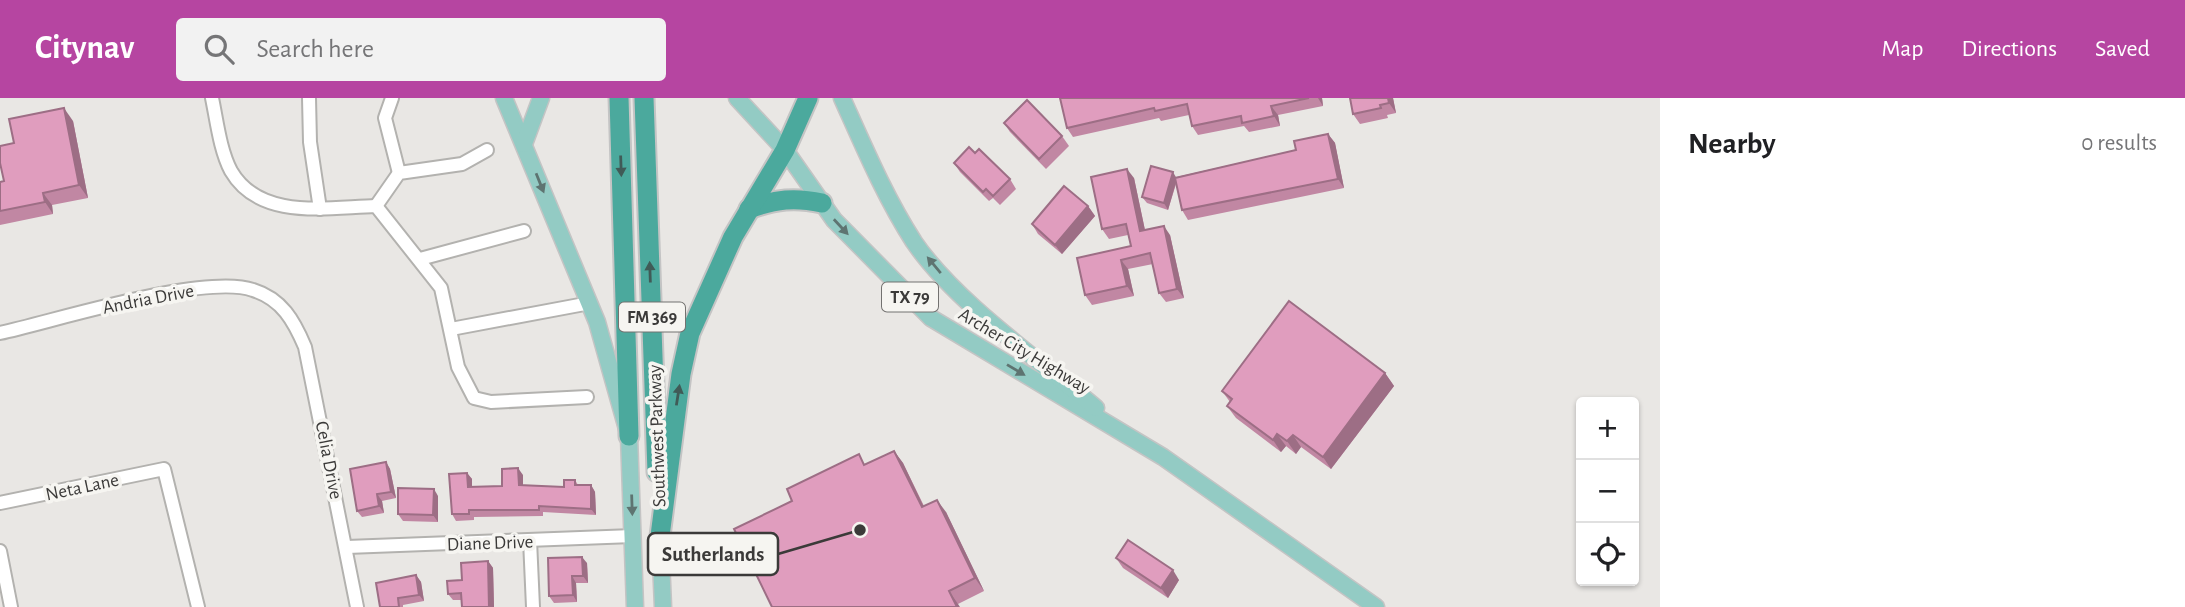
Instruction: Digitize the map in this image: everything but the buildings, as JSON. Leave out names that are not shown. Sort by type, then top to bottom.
[{"type":"highway","name":"Southwest Parkway","points":[[619,98],[629,436]]},
{"type":"highway","name":"Southwest Parkway","points":[[644,98],[660,536]]},
{"type":"highway","points":[[660,536],[673,422],[690,333],[733,237],[785,150],[808,98]]},
{"type":"highway","points":[[749,209],[773,200],[798,198],[822,203]]},
{"type":"main road","points":[[504,98],[590,303],[629,436]]},
{"type":"main road","points":[[524,144],[541,98]]},
{"type":"main road","name":"Archer City Highway","points":[[737,98],[785,150],[834,220],[931,318],[1132,439],[1376,607]]},
{"type":"main road","name":"Archer City Highway","points":[[842,98],[877,178],[915,243],[958,293],[1132,439]]},
{"type":"main road","name":"Southwest Parkway","points":[[629,436],[635,607]]},
{"type":"main road","name":"Southwest Parkway","points":[[660,536],[663,607]]},
{"type":"street","points":[[212,98],[230,170],[242,187],[285,208],[376,206]]},
{"type":"street","points":[[309,98],[310,142],[320,209]]},
{"type":"street","points":[[376,206],[398,173],[385,118],[392,98]]},
{"type":"street","points":[[398,173],[462,164],[487,150]]},
{"type":"street","points":[[376,206],[441,288],[458,367],[474,398],[491,402],[587,397]]},
{"type":"street","points":[[420,259],[524,231]]},
{"type":"street","name":"Andria Drive","points":[[0,333],[211,285],[253,289],[273,300],[290,316]]},
{"type":"street","points":[[451,329],[590,303]]},
{"type":"street","name":"Celia Drive","points":[[290,316],[305,348],[314,384],[357,607]]},
{"type":"street","name":"Neta Lane","points":[[0,503],[164,469],[198,607]]},
{"type":"street","name":"Diane Drive","points":[[347,547],[633,536]]},
{"type":"street","points":[[530,541],[533,607]]},
{"type":"street","points":[[0,551],[10,607]]},
{"type":"place","name":"Sutherlands","points":[[860,530]]}]
